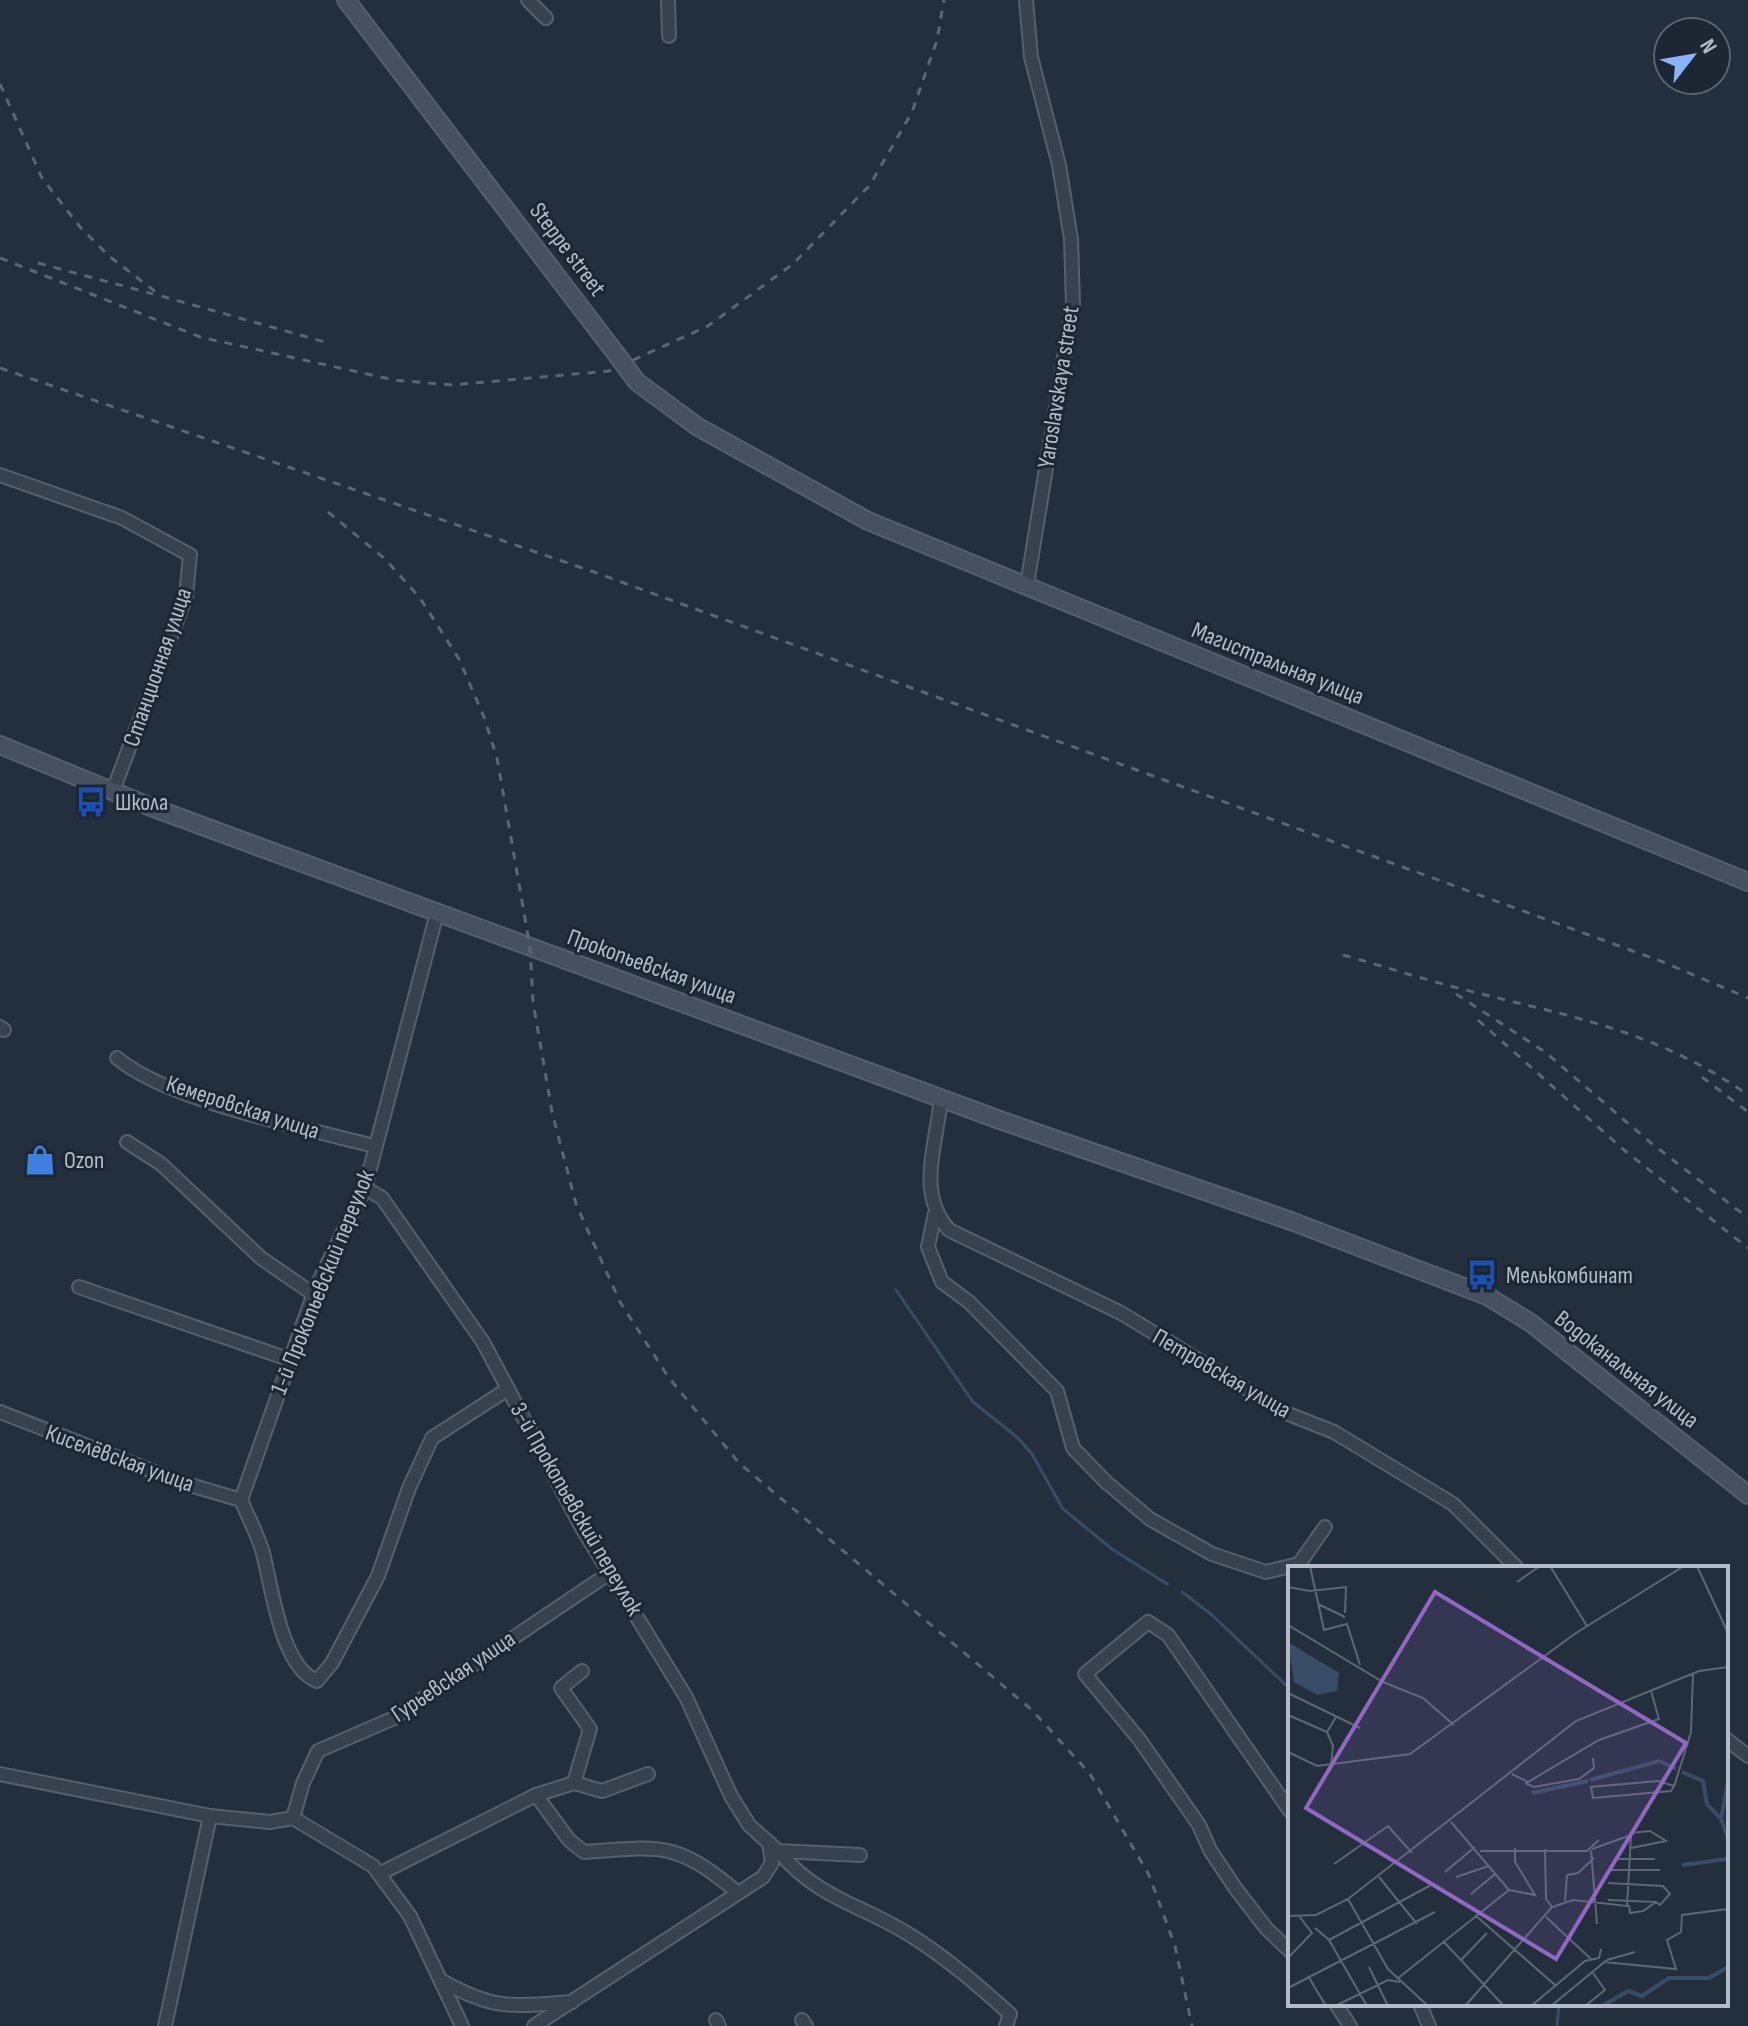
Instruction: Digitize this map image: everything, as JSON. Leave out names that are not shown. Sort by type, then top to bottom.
[{"type":"main road","name":"Steppe street","points":[[346,0],[637,382],[698,427],[793,481]]},
{"type":"main road","name":"Магистральная улица","points":[[793,481],[868,521],[1748,882]]},
{"type":"main road","name":"Прокопьевская улица","points":[[0,745],[437,913],[997,1119],[1291,1221]]},
{"type":"main road","name":"Водоканальная улица","points":[[1291,1221],[1487,1296],[1531,1323],[1748,1495]]},
{"type":"street","points":[[528,0],[546,18]]},
{"type":"street","points":[[668,0],[669,36]]},
{"type":"street","name":"Yaroslavskaya street","points":[[1026,0],[1031,57],[1062,180],[1071,239],[1073,303],[1027,585]]},
{"type":"street","name":"Станционная улица","points":[[0,475],[122,518],[190,555],[186,596],[113,791]]},
{"type":"street","name":"1-й Прокопьевский переулок","points":[[241,1500],[313,1294],[365,1188],[437,913]]},
{"type":"street","name":"Кемеровская улица","points":[[117,1058],[163,1083],[219,1104],[374,1146]]},
{"type":"street","points":[[940,1106],[928,1176],[935,1213],[928,1247],[942,1282],[969,1302],[1057,1391],[1073,1448],[1150,1519],[1212,1554],[1266,1572],[1288,1569]]},
{"type":"street","points":[[127,1142],[161,1164],[261,1258],[313,1294]]},
{"type":"street","name":"3-й Прокопьевский переулок","points":[[365,1188],[382,1198],[483,1342],[557,1483],[686,1697],[731,1796],[749,1825],[823,1893],[911,1935],[1008,2020],[1020,2026]]},
{"type":"street","name":"Петровская улица","points":[[935,1213],[949,1230],[1121,1313],[1286,1413],[1334,1432],[1453,1504],[1515,1566]]},
{"type":"street","points":[[79,1287],[288,1359]]},
{"type":"street","points":[[241,1500],[262,1550],[291,1653],[304,1676],[317,1681],[332,1663],[378,1576],[409,1488],[432,1438],[508,1389]]},
{"type":"street","name":"Киселёвская улица","points":[[0,1412],[183,1483],[241,1500]]},
{"type":"street","points":[[1295,1566],[1325,1527]]},
{"type":"street","name":"Гурьевская улица","points":[[293,1818],[303,1783],[318,1751],[394,1718],[611,1572]]},
{"type":"street","points":[[1288,1808],[1168,1635],[1148,1622],[1085,1674],[1139,1739],[1199,1825],[1210,1850],[1236,1889],[1266,1928],[1288,1949]]},
{"type":"street","points":[[574,1783],[590,1729],[561,1688],[582,1671]]},
{"type":"street","points":[[1728,1741],[1748,1756]]},
{"type":"street","points":[[0,1774],[210,1816],[270,1822],[293,1818],[373,1866],[410,1916],[462,2026]]},
{"type":"street","points":[[379,1874],[536,1795],[574,1783],[602,1791],[648,1774]]},
{"type":"street","points":[[536,1795],[569,1840],[584,1852],[625,1848],[676,1850],[712,1871],[738,1893]]},
{"type":"street","points":[[165,2026],[210,1816]]},
{"type":"street","points":[[534,2026],[763,1877],[772,1863],[774,1847],[860,1855]]},
{"type":"street","points":[[442,1981],[485,2003],[518,2006],[575,2002]]},
{"type":"street","points":[[1337,2006],[1350,2026]]},
{"type":"street","points":[[1421,2006],[1429,2026]]},
{"type":"waterway","points":[[896,1290],[973,1402],[1018,1438],[1032,1454],[1063,1509],[1112,1549],[1167,1584]]},
{"type":"waterway","points":[[1182,1592],[1212,1615],[1288,1687]]},
{"type":"waterway","points":[[1557,2026],[1559,2006]]},
{"type":"railway","points":[[0,258],[200,337],[394,380],[452,385],[609,371],[708,326],[793,264],[870,185],[912,112],[937,40],[944,0]]},
{"type":"railway","points":[[0,84],[42,178],[80,227],[109,256],[161,296],[325,342]]},
{"type":"railway","points":[[38,263],[153,294]]},
{"type":"railway","points":[[0,368],[594,572],[1663,962],[1748,998]]},
{"type":"railway","points":[[328,512],[385,559],[420,598],[459,659],[484,717],[497,758],[530,947],[533,1002],[552,1112],[576,1204],[620,1302],[669,1378],[739,1463],[1032,1710],[1090,1774],[1149,1875],[1175,1946],[1192,2026]]},
{"type":"railway","points":[[1343,955],[1575,1017],[1645,1040],[1713,1073],[1748,1095]]},
{"type":"railway","points":[[1456,994],[1545,1052],[1651,1143],[1748,1218]]},
{"type":"railway","points":[[1478,1020],[1624,1150],[1748,1248]]},
{"type":"railway","points":[[1702,1077],[1748,1112]]},
{"type":"place","name":"Школа","points":[[91,802]]},
{"type":"place","name":"Ozon","points":[[40,1160]]},
{"type":"place","name":"Мелькомбинат","points":[[1482,1275]]}]
